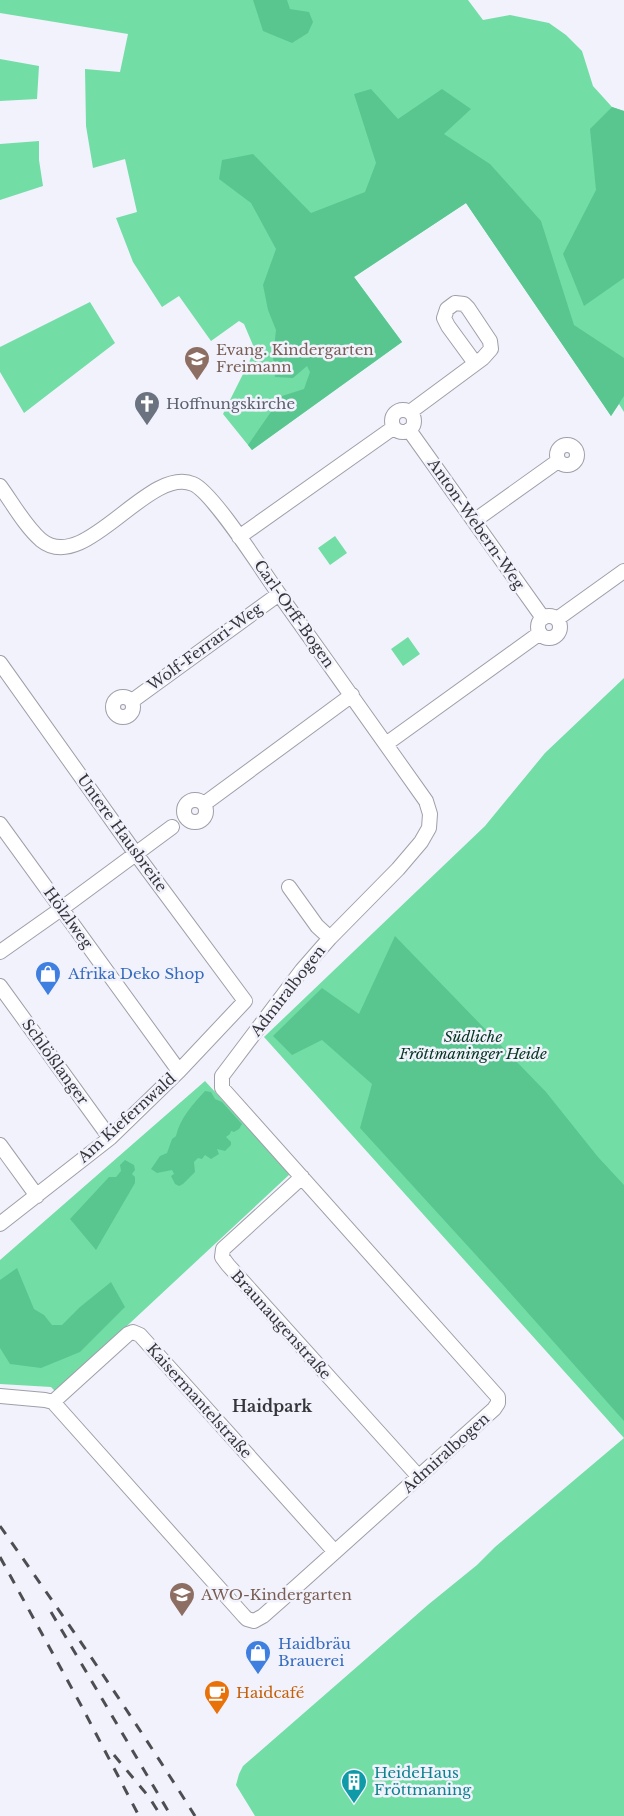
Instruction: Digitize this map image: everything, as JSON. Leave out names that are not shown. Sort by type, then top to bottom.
[{"type":"street","points":[[410,412],[475,363]]},
{"type":"street","points":[[403,410],[410,412],[414,421],[409,430],[403,433],[393,428],[391,421],[396,412],[403,410]]},
{"type":"street","points":[[239,537],[393,428]]},
{"type":"street","name":"Anton-Webern-Weg","points":[[409,430],[474,521],[550,619]]},
{"type":"street","points":[[474,521],[558,461]]},
{"type":"street","name":"Carl-Orff-Bogen","points":[[0,486],[33,531],[43,542],[54,547],[69,547],[87,539],[152,493],[174,482],[193,484],[206,493],[239,537],[426,801],[430,814],[429,828],[421,842],[398,869],[330,938]]},
{"type":"street","points":[[540,633],[539,623],[550,619],[624,571]]},
{"type":"street","name":"Wolf-Ferrari-Weg","points":[[132,701],[279,594]]},
{"type":"street","points":[[540,633],[549,637],[556,635],[560,629],[550,619]]},
{"type":"street","points":[[386,744],[540,633]]},
{"type":"street","name":"Untere Hausbreite","points":[[0,663],[136,854],[245,1001]]},
{"type":"street","points":[[204,804],[352,695]]},
{"type":"street","name":"Hölzlweg","points":[[0,824],[179,1071]]},
{"type":"street","points":[[0,952],[172,827]]},
{"type":"street","points":[[289,887],[317,926],[330,938]]},
{"type":"street","name":"Admiralbogen","points":[[52,1402],[248,1619],[254,1621],[263,1616],[419,1477],[498,1403],[498,1398],[222,1088],[222,1076],[330,938]]},
{"type":"street","name":"Schlößlanger","points":[[0,986],[110,1138]]},
{"type":"street","name":"Am Kiefernwald","points":[[0,1224],[110,1138],[179,1071],[245,1001]]},
{"type":"street","points":[[0,1145],[37,1196]]},
{"type":"street","name":"Braunaugenstraße","points":[[302,1177],[223,1249],[222,1257],[419,1477]]},
{"type":"street","name":"Kaisermantelstraße","points":[[52,1402],[128,1334],[133,1332],[140,1335],[335,1552]]},
{"type":"street","points":[[0,1396],[52,1402]]},
{"type":"green space","points":[[0,0],[468,0],[483,20],[510,15],[549,23],[566,35],[582,51],[593,86],[612,107],[624,111],[624,412],[619,404],[611,416],[466,203],[354,277],[402,342],[252,450],[223,414],[255,350],[244,324],[239,321],[211,341],[179,296],[162,307],[133,262],[116,218],[137,212],[125,159],[93,168],[86,126],[85,69],[120,72],[128,34],[0,13]]},
{"type":"green space","points":[[253,0],[287,0],[290,9],[309,12],[313,22],[308,33],[292,43],[263,31]]},
{"type":"green space","points":[[0,59],[39,66],[37,99],[0,101]]},
{"type":"green space","points":[[371,89],[398,119],[442,89],[471,109],[444,134],[490,164],[541,221],[574,325],[624,358],[624,396],[611,416],[466,203],[354,277],[402,342],[252,450],[248,445],[282,396],[304,389],[310,372],[307,366],[293,378],[275,377],[273,357],[276,330],[268,310],[263,285],[276,249],[251,203],[219,179],[222,160],[253,154],[311,213],[365,192],[376,163],[354,94]]},
{"type":"green space","points":[[612,107],[624,111],[624,278],[584,306],[563,254],[596,190],[590,129]]},
{"type":"green space","points":[[39,141],[43,186],[0,200],[0,144]]},
{"type":"green space","points":[[90,302],[115,343],[24,413],[0,372],[0,347]]},
{"type":"green space","points":[[335,536],[347,553],[330,565],[318,548]]},
{"type":"green space","points":[[408,637],[420,654],[403,666],[391,649]]},
{"type":"green space","name":"Südliche Fröttmaninger Heide","points":[[624,678],[624,1438],[264,1037],[485,826],[545,753]]},
{"type":"green space","points":[[395,936],[546,1092],[598,1157],[624,1185],[624,1421],[360,1128],[372,1084],[322,1040],[292,1055],[273,1036],[322,988],[359,1014]]},
{"type":"green space","points":[[205,1081],[290,1174],[56,1392],[51,1387],[0,1384],[0,1260]]},
{"type":"green space","points":[[205,1091],[211,1092],[215,1099],[222,1102],[242,1124],[239,1129],[231,1131],[226,1137],[231,1145],[225,1151],[217,1149],[219,1154],[211,1159],[205,1155],[202,1159],[198,1158],[194,1162],[195,1172],[179,1186],[175,1184],[171,1176],[174,1174],[172,1170],[157,1173],[151,1169],[160,1156],[167,1153],[184,1117]]},
{"type":"green space","points":[[125,1160],[134,1165],[135,1170],[132,1174],[135,1177],[135,1183],[96,1250],[70,1219],[109,1177],[116,1177],[121,1171],[120,1165]]},
{"type":"green space","points":[[17,1268],[34,1309],[44,1315],[52,1325],[62,1325],[111,1282],[125,1307],[80,1352],[41,1368],[10,1364],[0,1348],[0,1280]]},
{"type":"green space","points":[[624,1438],[624,1816],[255,1816],[236,1785],[243,1766]]},
{"type":"railway","points":[[0,1526],[148,1742],[195,1816]]},
{"type":"railway","points":[[0,1557],[139,1816]]},
{"type":"railway","points":[[51,1612],[171,1816]]},
{"type":"railway","points":[[114,1755],[149,1797],[161,1816]]},
{"type":"place","name":"Evang. Kindergarten Freimann","points":[[197,382]]},
{"type":"place","name":"Hoffnungskirche","points":[[147,427]]},
{"type":"place","name":"Afrika Deko Shop","points":[[48,997]]},
{"type":"place","name":"AWO-Kindergarten","points":[[182,1618]]},
{"type":"place","name":"Haidbräu Brauerei","points":[[258,1676]]},
{"type":"place","name":"Haidcafé","points":[[217,1716]]},
{"type":"place","name":"HeideHaus Fröttmaning","points":[[354,1805]]},
{"type":"district","name":"Haidpark","points":[[272,1406]]}]
